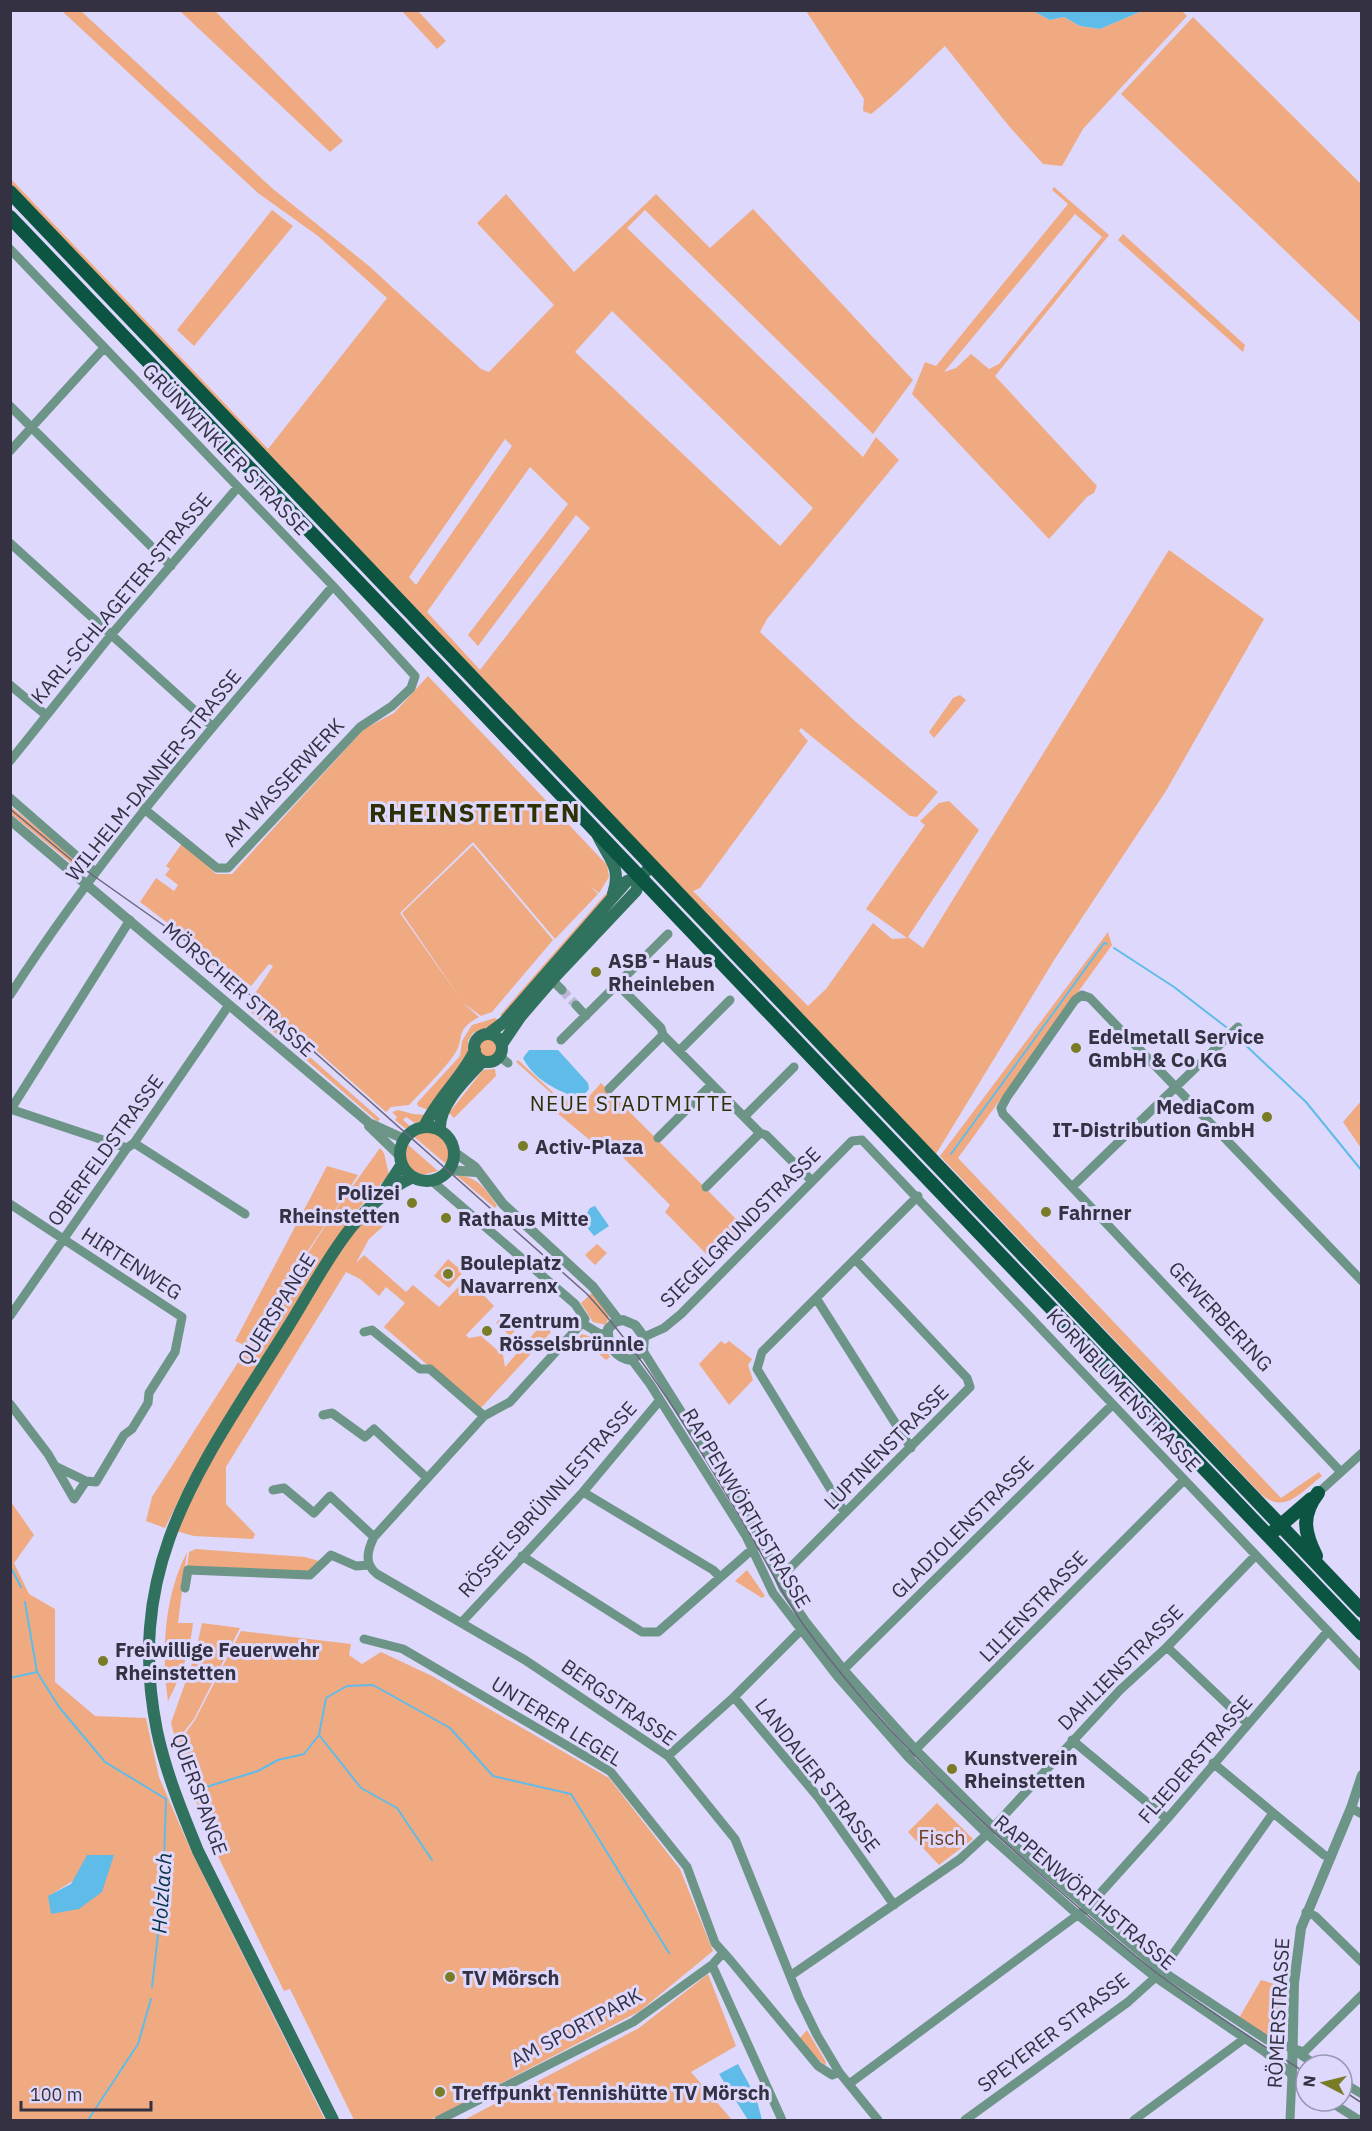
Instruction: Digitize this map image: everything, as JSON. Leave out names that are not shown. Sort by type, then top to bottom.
[{"type":"main road","points":[[10,192],[1362,1611]]},
{"type":"main road","points":[[10,217],[1362,1634]]},
{"type":"main road","points":[[593,827],[614,861],[616,884],[612,897]]},
{"type":"main road","points":[[424,1127],[435,1104],[466,1066],[479,1037],[488,1034],[504,1022],[636,891],[641,877],[651,866]]},
{"type":"main road","points":[[475,1050],[483,1060],[492,1061],[503,1054],[516,1022],[549,977],[612,897],[627,881],[641,877]]},
{"type":"main road","points":[[488,1034],[497,1037],[503,1054]]},
{"type":"main road","points":[[440,1130],[445,1107],[483,1060]]},
{"type":"main road","points":[[424,1127],[440,1130],[449,1138],[454,1152],[449,1170],[432,1181],[413,1177],[384,1192],[401,1160],[404,1139],[412,1132],[424,1127]]},
{"type":"main road","points":[[401,1160],[413,1177]]},
{"type":"main road","name":"QUERSPANGE","points":[[333,2121],[198,1851],[182,1812],[168,1771],[154,1714],[148,1658],[149,1621],[162,1555],[193,1482],[340,1243],[366,1208],[384,1192]]},
{"type":"main road","points":[[1264,1507],[1281,1509],[1318,1493]]},
{"type":"main road","points":[[1268,1537],[1318,1493]]},
{"type":"main road","points":[[1318,1493],[1307,1510],[1305,1526],[1308,1541],[1323,1571]]},
{"type":"street","name":"GRÜNWINKLER STRASSE","points":[[10,249],[333,586],[415,676]]},
{"type":"street","points":[[10,451],[104,348]]},
{"type":"street","points":[[10,406],[171,566]]},
{"type":"street","name":"KARL-SCHLAGETER-STRASSE","points":[[10,761],[111,635],[238,487]]},
{"type":"street","points":[[10,543],[213,727]]},
{"type":"street","name":"WILHELM-DANNER-STRASSE","points":[[10,995],[43,943],[143,808],[333,586]]},
{"type":"street","name":"AM WASSERWERK","points":[[143,808],[217,868],[223,870],[228,868],[360,727],[386,711],[411,688],[415,676]]},
{"type":"street","points":[[10,685],[46,715]]},
{"type":"street","points":[[10,798],[95,872]]},
{"type":"street","name":"MÖRSCHER STRASSE","points":[[10,820],[369,1123],[404,1139]]},
{"type":"street","points":[[130,920],[11,1109],[131,1146],[245,1214]]},
{"type":"street","points":[[561,1040],[668,934]]},
{"type":"street","points":[[549,977],[562,990]]},
{"type":"street","points":[[615,987],[619,986],[640,1006],[661,1028],[663,1035],[711,1084],[811,1180]]},
{"type":"street","name":"GEWERBERING","points":[[1341,1472],[1074,1185],[1003,1114],[1002,1108],[1075,1000],[1082,995],[1090,998],[1362,1281]]},
{"type":"street","points":[[679,1051],[730,1000]]},
{"type":"street","name":"OBERFELDSTRASSE","points":[[12,1310],[131,1146],[229,1005]]},
{"type":"street","points":[[576,1005],[586,1016]]},
{"type":"street","points":[[1074,1185],[1238,1027]]},
{"type":"street","points":[[609,1089],[663,1035]]},
{"type":"street","points":[[744,1117],[794,1067]]},
{"type":"street","points":[[658,1138],[711,1084]]},
{"type":"street","name":"MÖRSCHER STRASSE","points":[[369,1123],[370,1129],[401,1160]]},
{"type":"street","points":[[706,1187],[760,1133]]},
{"type":"street","name":"SIEGELGRUNDSTRASSE","points":[[644,1337],[664,1328],[681,1314],[811,1180],[852,1141],[858,1139]]},
{"type":"street","name":"KORNBLUMENSTRASSE","points":[[858,1139],[918,1196],[1112,1405],[1362,1667]]},
{"type":"street","points":[[454,1152],[473,1165],[476,1172],[503,1204],[593,1287],[619,1320],[635,1325],[644,1337],[643,1351],[632,1360],[617,1354],[609,1343],[608,1333],[611,1324],[619,1320]]},
{"type":"street","points":[[449,1170],[476,1172]]},
{"type":"street","points":[[369,1565],[368,1554],[374,1537],[484,1416],[510,1402],[585,1319],[575,1304],[432,1181]]},
{"type":"street","points":[[845,1514],[757,1369],[762,1352],[918,1196]]},
{"type":"street","points":[[10,1204],[63,1239]]},
{"type":"street","name":"HIRTENWEG","points":[[63,1239],[182,1317],[175,1352],[148,1393],[148,1403],[138,1420],[124,1435],[96,1482],[86,1481]]},
{"type":"street","name":"LUPINENSTRASSE","points":[[779,1579],[967,1391],[970,1382],[855,1258]]},
{"type":"street","points":[[816,1298],[911,1448]]},
{"type":"street","points":[[582,1323],[600,1334],[608,1333]]},
{"type":"street","points":[[364,1332],[372,1330],[420,1369],[430,1369],[484,1416]]},
{"type":"street","name":"RAPPENWÖRTHSTRASSE","points":[[643,1351],[763,1542],[779,1579],[840,1673]]},
{"type":"street","name":"RAPPENWÖRTHSTRASSE","points":[[632,1360],[660,1400],[752,1548],[773,1593],[801,1630],[912,1753],[1078,1915],[1292,2075]]},
{"type":"street","name":"RÖSSELSBRÜNNLESTRASSE","points":[[461,1623],[583,1491],[660,1400]]},
{"type":"street","points":[[10,1404],[55,1466],[74,1499],[86,1481],[55,1466]]},
{"type":"street","name":"GLADIOLENSTRASSE","points":[[840,1673],[1112,1405]]},
{"type":"street","points":[[323,1415],[332,1413],[365,1437],[374,1429],[428,1478]]},
{"type":"street","points":[[1318,1493],[1362,1453]]},
{"type":"street","name":"LILIENSTRASSE","points":[[912,1753],[1184,1480]]},
{"type":"street","points":[[273,1490],[284,1488],[314,1513],[330,1496],[374,1537]]},
{"type":"street","points":[[583,1491],[713,1570],[720,1577]]},
{"type":"street","points":[[522,1556],[642,1632],[650,1634],[658,1632],[752,1548],[763,1542]]},
{"type":"street","name":"BERGSTRASSE","points":[[185,1588],[188,1570],[310,1575],[331,1555],[356,1566],[369,1565],[377,1574],[577,1693],[668,1756],[735,1839],[790,1976],[817,2035],[839,2072],[878,2121]]},
{"type":"street","name":"DAHLIENSTRASSE","points":[[790,1976],[960,1859],[990,1830],[1072,1740],[1256,1555]]},
{"type":"street","points":[[668,1756],[734,1697],[801,1630]]},
{"type":"street","name":"FLIEDERSTRASSE","points":[[849,2084],[1087,1908],[1167,1819],[1328,1631]]},
{"type":"street","name":"UNTERER LEGEL","points":[[364,1639],[403,1649],[610,1771],[687,1867],[715,1943],[722,1954],[731,1961],[818,2066],[832,2075],[839,2072]]},
{"type":"street","points":[[1167,1647],[1248,1724]]},
{"type":"street","name":"LANDAUER STRASSE","points":[[734,1697],[818,1797],[894,1905]]},
{"type":"street","points":[[1072,1740],[1167,1819]]},
{"type":"street","points":[[1213,1763],[1330,1857]]},
{"type":"street","name":"RÖMERSTRASSE","points":[[1290,2121],[1297,1952],[1306,1912],[1330,1857],[1356,1811],[1362,1775]]},
{"type":"street","name":"SPEYERER STRASSE","points":[[965,2121],[1043,2061],[1128,2002],[1158,1974],[1273,1813]]},
{"type":"street","name":"RAPPENWÖRTHSTRASSE","points":[[990,1830],[1087,1908],[1158,1974],[1267,2040],[1298,2053]]},
{"type":"street","points":[[1306,1912],[1315,1916],[1362,1962]]},
{"type":"street","name":"AM SPORTPARK","points":[[439,2121],[633,2022],[712,1965],[722,1954]]},
{"type":"street","points":[[712,1965],[782,2121]]},
{"type":"street","points":[[1292,2049],[1304,2052],[1362,1995]]},
{"type":"street","points":[[1134,2121],[1244,2039]]},
{"type":"green space","points":[[62,11],[81,11],[273,189],[369,266],[481,369],[489,372],[554,305],[477,223],[506,194],[574,272],[656,194],[710,248],[753,209],[913,380],[873,434],[645,210],[627,228],[863,457],[876,437],[899,460],[767,619],[760,632],[856,722],[938,792],[917,817],[910,816],[801,728],[799,731],[808,741],[700,888],[693,891],[808,1006],[826,989],[873,923],[892,939],[907,938],[866,909],[925,825],[920,821],[939,803],[949,801],[979,830],[908,937],[923,948],[1169,550],[1264,619],[1166,791],[1056,957],[936,1154],[287,478],[11,185],[10,178],[268,449],[387,298],[318,236],[258,193]],"holes":[[[612,311],[813,508],[780,546],[575,352]],[[505,439],[512,446],[416,585],[409,577]],[[530,467],[568,504],[468,635],[478,646],[576,515],[590,528],[480,670],[427,612]]]},
{"type":"green space","points":[[180,11],[215,11],[343,141],[330,152]]},
{"type":"green space","points":[[402,11],[418,11],[446,41],[437,49]]},
{"type":"green space","points":[[806,11],[1033,11],[1050,20],[1064,17],[1080,26],[1100,29],[1142,11],[1182,11],[1187,16],[1083,129],[1062,166],[1043,164],[1008,125],[945,46],[871,114],[863,111],[864,99]]},
{"type":"green space","points":[[1193,17],[1361,184],[1361,323],[1121,94]]},
{"type":"green space","points":[[1054,187],[1109,235],[995,376],[1097,486],[1094,493],[1087,497],[1049,539],[912,394],[925,362],[936,366],[1068,204],[1052,190]],"holes":[[[1075,214],[1102,237],[999,364],[989,369],[971,354],[956,368],[944,372]]]},
{"type":"green space","points":[[272,210],[293,226],[194,346],[177,330]]},
{"type":"green space","points":[[1123,234],[1245,345],[1243,352],[1118,240]]},
{"type":"green space","points":[[428,676],[607,865],[609,877],[599,893],[590,886],[598,894],[555,939],[473,842],[400,913],[460,998],[402,913],[473,845],[553,940],[492,1012],[481,1016],[463,1003],[479,1017],[466,1026],[454,1055],[409,1105],[391,1107],[386,1112],[254,995],[273,966],[269,964],[251,986],[140,902],[156,878],[174,891],[178,885],[165,875],[170,869],[166,866],[183,842],[216,874],[232,874],[364,729],[394,713]]},
{"type":"green space","points":[[960,695],[966,700],[934,738],[929,732],[953,698]]},
{"type":"green space","points":[[10,806],[85,866],[81,871],[11,814]]},
{"type":"green space","points":[[609,890],[605,901],[504,1018],[500,1015]]},
{"type":"green space","points":[[1108,932],[1112,945],[958,1158],[1281,1498],[1319,1472],[1322,1476],[1285,1502],[1269,1500],[1260,1493],[940,1156]]},
{"type":"green space","points":[[249,1003],[380,1119],[378,1122],[246,1008]]},
{"type":"green space","points":[[495,1018],[501,1022],[473,1033],[468,1041],[468,1053],[428,1110],[418,1106],[417,1103],[460,1056],[462,1041],[472,1025]]},
{"type":"green space","points":[[489,1038],[496,1041],[499,1048],[496,1055],[489,1058],[482,1055],[479,1048],[482,1041]]},
{"type":"green space","points":[[518,1060],[557,1096],[576,1103],[586,1100],[601,1083],[744,1227],[712,1260],[665,1212],[670,1205],[610,1144],[603,1151],[544,1102],[551,1093],[516,1062]]},
{"type":"green space","points":[[495,1069],[496,1076],[454,1118],[449,1113],[483,1070]]},
{"type":"green space","points":[[1361,1101],[1361,1148],[1343,1122]]},
{"type":"green space","points":[[398,1110],[426,1115],[423,1120],[415,1123],[406,1117],[403,1120],[410,1126],[406,1129],[395,1120],[397,1117],[392,1112]]},
{"type":"green space","points":[[427,1131],[438,1135],[445,1143],[448,1153],[446,1164],[412,1135]]},
{"type":"green space","points":[[406,1143],[438,1171],[422,1175],[410,1168],[404,1157]]},
{"type":"green space","points":[[380,1148],[384,1153],[389,1175],[360,1207],[334,1243],[189,1479],[165,1528],[146,1521],[152,1497],[334,1212]]},
{"type":"green space","points":[[327,1166],[358,1175],[243,1349],[242,1344],[235,1341]]},
{"type":"green space","points":[[456,1175],[470,1178],[480,1184],[497,1206],[495,1208]]},
{"type":"green space","points":[[373,1208],[384,1213],[390,1220],[369,1239],[356,1263],[364,1255],[406,1292],[413,1285],[439,1307],[467,1278],[494,1306],[466,1335],[469,1338],[481,1336],[503,1355],[505,1367],[542,1324],[551,1332],[479,1410],[384,1327],[405,1303],[386,1287],[379,1296],[360,1279],[346,1272],[226,1467],[226,1504],[255,1534],[253,1539],[194,1536],[176,1531],[203,1473],[348,1238]]},
{"type":"green space","points":[[597,1244],[607,1253],[595,1265],[585,1255]]},
{"type":"green space","name":"Bouleplatz Navarrenx","points":[[448,1259],[463,1272],[449,1288],[434,1276]]},
{"type":"green space","points":[[592,1293],[609,1315],[606,1325],[593,1322],[581,1303]]},
{"type":"green space","points":[[506,1312],[520,1325],[510,1336],[496,1323]]},
{"type":"green space","points":[[582,1334],[600,1340],[610,1357],[606,1360],[579,1337]]},
{"type":"green space","points":[[721,1341],[725,1344],[729,1341],[752,1359],[748,1365],[753,1380],[729,1405],[699,1364]]},
{"type":"green space","points":[[11,1502],[34,1535],[14,1563],[29,1594],[55,1609],[55,1682],[95,1716],[146,1718],[159,1777],[192,1853],[325,2120],[11,2120]],"holes":[[[114,1855],[109,1866],[49,1896]]]},
{"type":"green space","points":[[196,1549],[305,1557],[319,1561],[310,1571],[187,1566],[189,1552]]},
{"type":"green space","points":[[187,1552],[178,1623],[193,1623],[184,1664],[168,1701],[165,1663],[166,1625],[173,1587]]},
{"type":"green space","points":[[747,1570],[765,1596],[762,1598],[735,1581]]},
{"type":"green space","points":[[202,1623],[240,1628],[194,1719],[176,1742],[171,1723],[195,1655]]},
{"type":"green space","points":[[241,1631],[351,1644],[349,1655],[362,1664],[381,1652],[432,1676],[609,1778],[680,1869],[713,1951],[640,2011],[430,2120],[354,2120],[290,1989],[284,1991],[210,1840],[176,1746],[195,1720]]},
{"type":"green space","name":"Fisch","points":[[937,1803],[973,1839],[939,1865],[908,1832]]},
{"type":"green space","points":[[708,1974],[736,2046],[691,2072],[732,2120],[464,2120],[639,2028]]},
{"type":"green space","points":[[1261,1980],[1284,1987],[1280,2042],[1273,2040],[1239,2018]]},
{"type":"green space","points":[[807,2030],[826,2062],[825,2066],[799,2039]]},
{"type":"water","points":[[1142,10],[1100,29],[1080,26],[1064,17],[1050,20],[1033,11]]},
{"type":"water","points":[[529,1050],[558,1050],[588,1083],[589,1089],[580,1099],[547,1084],[534,1073],[523,1058]]},
{"type":"water","points":[[595,1206],[609,1226],[594,1236],[582,1221],[590,1208]]},
{"type":"water","points":[[87,1855],[114,1855],[102,1892],[79,1909],[51,1914],[48,1896],[71,1884]]},
{"type":"water","points":[[738,2064],[756,2097],[762,2120],[748,2120],[719,2074]]},
{"type":"waterway","points":[[951,1154],[1104,943],[1107,944]]},
{"type":"waterway","points":[[1114,948],[1174,987],[1226,1027]]},
{"type":"waterway","points":[[1239,1039],[1306,1102],[1362,1171]]},
{"type":"waterway","points":[[10,1566],[21,1587]]},
{"type":"waterway","points":[[25,1602],[37,1672],[59,1707],[105,1762],[166,1799],[163,1891],[152,1987]]},
{"type":"waterway","points":[[10,1678],[37,1672]]},
{"type":"waterway","points":[[190,1792],[258,1771],[278,1760],[304,1754],[319,1735],[326,1698],[347,1686],[373,1685],[450,1728],[493,1776],[571,1794],[669,1953]]},
{"type":"waterway","points":[[319,1735],[361,1788],[397,1808],[432,1860]]},
{"type":"waterway","name":"Holzlach","points":[[88,2120],[138,2044],[151,1999]]},
{"type":"tunnel","points":[[562,990],[576,1005]]},
{"type":"tram line","points":[[10,809],[74,862],[186,941],[249,994],[587,1294],[634,1351],[676,1412],[805,1627],[886,1725],[976,1816],[1128,1949],[1194,2000],[1294,2065]]},
{"type":"tram line","points":[[1354,2098],[1362,2103]]},
{"type":"place","name":"ASB - Haus Rheinleben","points":[[596,972]]},
{"type":"place","name":"Edelmetall Service GmbH & Co KG","points":[[1076,1048]]},
{"type":"place","name":"MediaCom IT-Distribution GmbH","points":[[1267,1117]]},
{"type":"place","name":"Activ-Plaza","points":[[523,1146]]},
{"type":"place","name":"Polizei Rheinstetten","points":[[412,1203]]},
{"type":"place","name":"Fahrner","points":[[1046,1212]]},
{"type":"place","name":"Rathaus Mitte","points":[[446,1218]]},
{"type":"place","name":"Bouleplatz Navarrenx","points":[[448,1274]]},
{"type":"place","name":"Zentrum Rösselsbrünnle","points":[[487,1331]]},
{"type":"place","name":"Freiwillige Feuerwehr Rheinstetten","points":[[103,1661]]},
{"type":"place","name":"Kunstverein Rheinstetten","points":[[952,1769]]},
{"type":"place","name":"TV Mörsch","points":[[450,1977]]},
{"type":"place","name":"Treffpunkt Tennishütte TV Mörsch","points":[[440,2092]]},
{"type":"district","name":"RHEINSTETTEN","points":[[475,812]]},
{"type":"district","name":"NEUE STADTMITTE","points":[[632,1103]]}]
